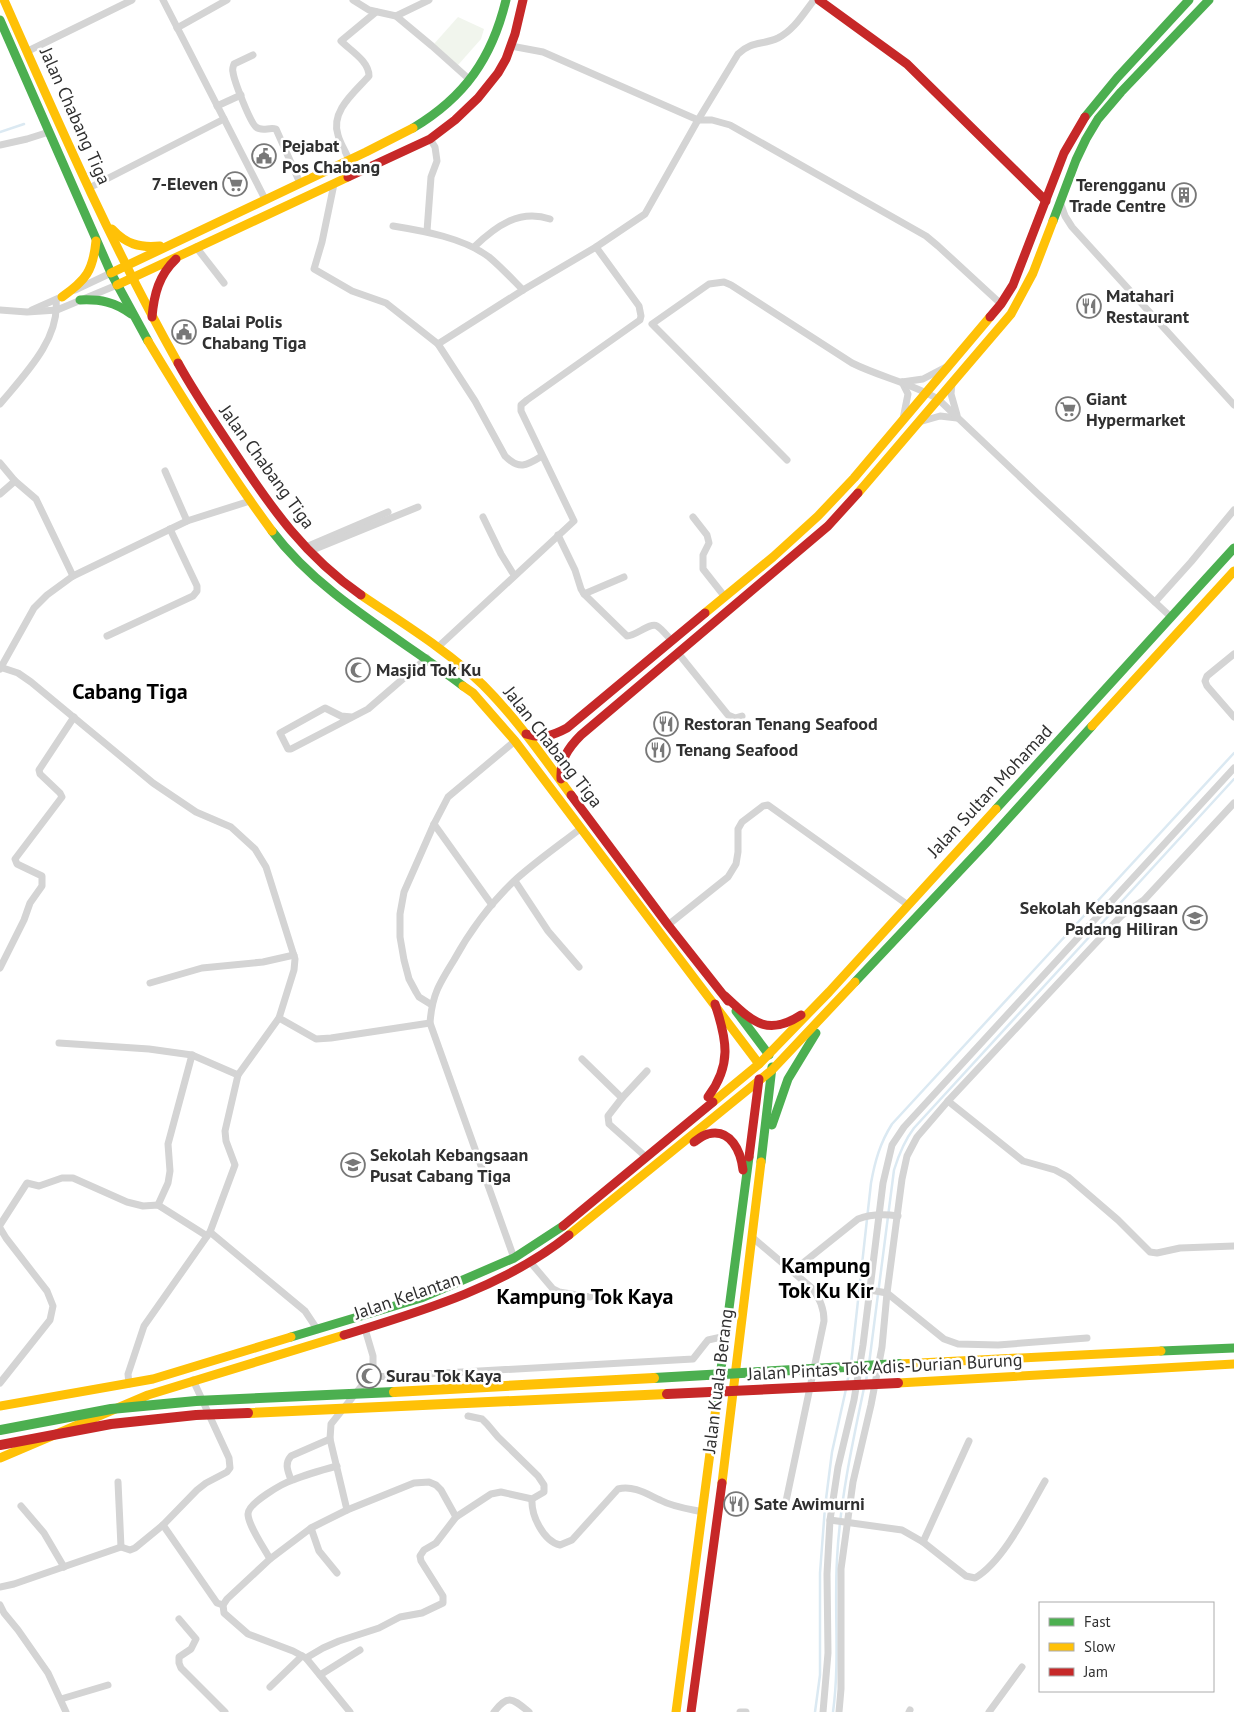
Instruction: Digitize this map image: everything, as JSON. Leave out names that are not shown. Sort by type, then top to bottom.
[{"type":"main road","name":"Jalan Chabang Tiga","points":[[4,0],[58,122],[152,317],[204,408],[264,497],[288,529],[325,567],[358,593],[438,647],[483,685],[526,734],[668,925],[769,1055]]},
{"type":"main road","points":[[111,273],[349,160],[405,132],[436,112],[454,98],[484,61],[495,38],[506,0]]},
{"type":"main road","points":[[117,285],[430,138],[450,125],[467,109],[498,72],[511,46],[523,0]]},
{"type":"main road","points":[[819,0],[907,64],[1046,201]]},
{"type":"main road","points":[[526,734],[544,738],[558,734],[567,728],[774,557],[818,516],[854,478],[1001,304],[1013,285],[1064,153],[1077,129],[1117,78],[1189,0]]},
{"type":"main road","points":[[561,780],[559,768],[562,759],[570,747],[626,697],[828,526],[868,482],[1011,314],[1021,300],[1086,138],[1100,117],[1126,87],[1209,0]]},
{"type":"main road","name":"Jalan Chabang Tiga","points":[[0,21],[111,273],[133,316],[183,400],[250,501],[277,537],[313,575],[350,605],[427,658],[473,693],[516,741],[580,829],[759,1064]]},
{"type":"main road","points":[[105,221],[122,240],[133,245],[144,248],[167,245]]},
{"type":"main road","points":[[59,298],[86,278],[92,270],[96,239]]},
{"type":"main road","points":[[152,317],[158,282],[168,267],[184,253]]},
{"type":"main road","points":[[80,300],[96,299],[119,304],[133,316]]},
{"type":"main road","name":"Jalan Sultan Mohamad","points":[[769,1055],[829,992],[1234,548]]},
{"type":"main road","name":"Jalan Sultan Mohamad","points":[[772,1070],[993,835],[1234,571]]},
{"type":"main road","points":[[618,687],[626,697]]},
{"type":"main road","points":[[763,1154],[781,1098],[797,1063],[825,1018],[851,987]]},
{"type":"main road","points":[[725,996],[752,1020],[759,1024],[776,1026],[796,1019],[829,992]]},
{"type":"main road","points":[[681,1127],[718,1087],[723,1075],[726,1038],[715,1004]]},
{"type":"main road","name":"Jalan Kuala Berang","points":[[691,1712],[706,1609],[763,1154],[772,1070],[769,1055]]},
{"type":"main road","name":"Jalan Kelantan","points":[[0,1406],[153,1379],[421,1298],[479,1274],[514,1258],[558,1230],[769,1055]]},
{"type":"main road","name":"Jalan Kuala Berang","points":[[676,1712],[743,1207],[759,1082],[759,1064]]},
{"type":"main road","name":"Jalan Kelantan","points":[[0,1458],[148,1395],[442,1303],[480,1288],[531,1263],[665,1158],[772,1070]]},
{"type":"main road","points":[[665,1158],[707,1134],[727,1136],[740,1150],[743,1207]]},
{"type":"main road","name":"Jalan Pintas Tok Adis-Durian Burung","points":[[0,1430],[111,1409],[196,1401],[467,1389],[899,1364],[1234,1348]]},
{"type":"main road","name":"Jalan Pintas Tok Adis-Durian Burung","points":[[0,1445],[111,1424],[196,1415],[898,1383],[1234,1364]]},
{"type":"main road","points":[[682,1660],[690,1657],[694,1652],[706,1609]]},
{"type":"street","points":[[28,51],[132,0]]},
{"type":"street","points":[[163,0],[266,200]]},
{"type":"street","points":[[177,28],[228,0]]},
{"type":"street","points":[[353,0],[369,10],[396,16],[470,80]]},
{"type":"street","points":[[396,16],[429,0]]},
{"type":"street","points":[[438,344],[523,290],[596,247],[645,214],[738,54],[745,47],[778,38],[789,32],[814,0]]},
{"type":"street","points":[[349,160],[338,135],[336,125],[338,115],[369,76],[369,70],[366,64],[341,41],[376,12]]},
{"type":"street","points":[[511,46],[543,52],[698,120],[712,120],[730,125],[926,236],[1001,304]]},
{"type":"street","points":[[253,55],[234,64],[232,71],[240,95],[256,127],[260,129],[276,129],[300,182]]},
{"type":"street","points":[[217,106],[240,95]]},
{"type":"street","points":[[89,188],[224,119]]},
{"type":"street","points":[[0,145],[48,129]]},
{"type":"street","points":[[426,231],[431,178],[437,161],[435,147],[430,138]]},
{"type":"street","points":[[334,184],[322,242],[314,269],[352,291],[386,303],[438,344],[475,401],[505,456],[512,463],[520,466],[529,464],[542,456]]},
{"type":"street","points":[[1060,202],[1065,216],[1072,227],[1234,405]]},
{"type":"street","points":[[474,247],[504,223],[520,217],[537,215],[550,219]]},
{"type":"street","points":[[393,226],[426,231],[474,247],[490,258],[523,290]]},
{"type":"street","points":[[196,247],[224,283]]},
{"type":"street","points":[[438,647],[574,520],[522,417],[521,411],[522,405],[640,320],[639,306],[596,247]]},
{"type":"street","points":[[27,312],[111,273]]},
{"type":"street","points":[[787,460],[652,324],[709,284],[724,282],[852,363],[872,373],[901,382],[938,399],[1171,617]]},
{"type":"street","points":[[0,310],[27,312],[57,310],[117,285]]},
{"type":"street","points":[[0,404],[42,350],[52,330],[59,298]]},
{"type":"street","points":[[901,382],[923,379],[950,364]]},
{"type":"street","points":[[901,382],[908,394],[903,420]]},
{"type":"street","points":[[952,383],[951,394],[958,418]]},
{"type":"street","points":[[919,422],[940,416],[958,418]]},
{"type":"street","points":[[0,463],[15,481],[36,499],[72,576]]},
{"type":"street","points":[[165,471],[186,521]]},
{"type":"street","points":[[0,494],[15,481]]},
{"type":"street","points":[[129,1384],[128,1374],[144,1326],[209,1234],[235,1165],[226,1141],[225,1130],[238,1075],[279,1018],[294,970],[294,955],[266,867],[255,849],[231,827],[196,812],[153,783],[31,682],[18,673],[0,668],[34,608],[47,595],[72,576],[186,521],[250,501]]},
{"type":"street","points":[[308,549],[418,506]]},
{"type":"street","points":[[1155,602],[1192,562],[1234,510]]},
{"type":"street","points":[[308,549],[388,512]]},
{"type":"street","points":[[482,517],[514,575]]},
{"type":"street","points":[[693,517],[707,535],[709,543],[703,555],[703,569],[725,597]]},
{"type":"street","points":[[107,636],[193,596],[197,592],[197,586],[170,528]]},
{"type":"street","points":[[558,535],[575,570],[580,589],[627,636],[632,636],[652,624],[656,625],[672,641]]},
{"type":"street","points":[[584,594],[624,578]]},
{"type":"street","points":[[678,653],[728,715],[735,718],[742,716]]},
{"type":"street","points":[[1234,654],[1207,676],[1205,681],[1207,686],[1234,716]]},
{"type":"street","points":[[352,718],[341,716],[325,708],[280,733],[288,748],[291,749],[352,718],[368,709],[427,658]]},
{"type":"street","points":[[0,968],[24,920],[30,903],[42,886],[42,876],[17,864],[15,858],[62,797],[40,774],[39,770],[74,717]]},
{"type":"street","points":[[432,1005],[419,997],[409,979],[404,960],[400,937],[400,914],[404,892],[448,797],[516,741]]},
{"type":"street","points":[[839,1712],[841,1689],[841,1569],[846,1522],[853,1482],[872,1405],[882,1347],[879,1291],[889,1215],[902,1179],[906,1156],[911,1147],[948,1102],[1234,768]]},
{"type":"street","points":[[823,1712],[828,1653],[827,1574],[838,1467],[856,1391],[864,1345],[879,1291],[889,1215],[888,1160],[897,1135],[1115,909],[1144,900],[1234,803]]},
{"type":"street","points":[[668,925],[728,877],[736,864],[738,829],[742,822],[763,806],[768,806],[908,905]]},
{"type":"street","points":[[434,824],[492,905]]},
{"type":"street","points":[[514,1258],[430,1023],[432,1000],[440,982],[460,949],[492,905],[515,880],[580,829]]},
{"type":"street","points":[[515,880],[548,931],[579,967]]},
{"type":"street","points":[[150,983],[202,968],[263,962],[294,955]]},
{"type":"street","points":[[279,1018],[316,1039],[430,1023]]},
{"type":"street","points":[[59,1043],[150,1049],[192,1055],[238,1075]]},
{"type":"street","points":[[158,1205],[168,1183],[170,1171],[168,1144],[192,1055]]},
{"type":"street","points":[[582,1059],[622,1098]]},
{"type":"street","points":[[646,1157],[609,1124],[608,1116],[647,1071]]},
{"type":"street","points":[[948,1102],[1023,1160],[1055,1170],[1068,1177],[1118,1220],[1150,1252],[1157,1253],[1180,1248],[1234,1246]]},
{"type":"street","points":[[0,1383],[50,1320],[53,1306],[47,1291],[3,1240],[0,1227],[27,1182],[39,1186],[62,1178],[73,1178],[127,1202],[142,1206],[158,1205],[209,1234],[305,1311],[318,1329]]},
{"type":"street","points":[[793,1271],[849,1225],[867,1215],[889,1215]]},
{"type":"street","points":[[753,1238],[813,1289],[824,1310],[824,1321],[785,1506]]},
{"type":"street","points":[[531,1263],[552,1289],[558,1292],[590,1297]]},
{"type":"street","points":[[879,1291],[944,1339],[958,1344],[998,1345],[1087,1338]]},
{"type":"street","points":[[364,1328],[373,1356],[373,1376]]},
{"type":"street","points":[[348,1510],[330,1438],[331,1424],[364,1383],[373,1376],[693,1359],[708,1340],[726,1336]]},
{"type":"street","points":[[0,1587],[14,1584],[121,1547],[130,1550],[136,1548],[164,1525],[197,1490],[227,1472],[230,1468],[229,1458],[193,1380]]},
{"type":"street","points":[[270,1687],[304,1657],[339,1641],[379,1628],[400,1618],[422,1613],[443,1603],[443,1596],[421,1561],[420,1556],[424,1550],[436,1543],[456,1517],[491,1494],[501,1492],[532,1499],[544,1492],[543,1482],[482,1419],[468,1416]]},
{"type":"street","points":[[291,1480],[286,1465],[287,1460],[291,1456],[330,1438]]},
{"type":"street","points":[[923,1542],[969,1441]]},
{"type":"street","points":[[270,1559],[248,1515],[249,1509],[254,1502],[291,1480],[337,1466]]},
{"type":"street","points":[[833,1520],[902,1530],[923,1542],[966,1576],[975,1578],[984,1572],[1012,1537],[1045,1481]]},
{"type":"street","points":[[118,1482],[121,1547]]},
{"type":"street","points":[[350,1712],[304,1657],[248,1634],[224,1613],[223,1605],[226,1599],[270,1559],[311,1528],[348,1510],[414,1483],[429,1482],[436,1485],[441,1490],[456,1517]]},
{"type":"street","points":[[532,1499],[533,1512],[543,1532],[551,1541],[560,1545],[572,1540],[618,1488],[623,1487],[636,1490],[652,1495],[660,1500],[703,1512]]},
{"type":"street","points":[[21,1506],[44,1533],[64,1566]]},
{"type":"street","points":[[164,1525],[217,1603],[223,1605]]},
{"type":"street","points":[[311,1528],[319,1551],[336,1573]]},
{"type":"street","points":[[0,1606],[48,1673],[66,1712]]},
{"type":"street","points":[[179,1619],[196,1639],[191,1649],[179,1657],[178,1663],[225,1712]]},
{"type":"street","points":[[320,1675],[360,1650]]},
{"type":"street","points":[[989,1712],[1022,1667]]},
{"type":"street","points":[[61,1699],[108,1685]]},
{"type":"street","points":[[494,1712],[501,1702],[508,1699],[515,1700],[529,1712]]},
{"type":"street","points":[[740,1712],[746,1712]]},
{"type":"shaded area","points":[[458,17],[484,29],[481,39],[458,65],[434,44]]},
{"type":"waterway","points":[[0,132],[24,124]]},
{"type":"waterway","points":[[851,1364],[871,1183],[879,1152],[892,1124],[1234,753]]},
{"type":"waterway","points":[[869,1364],[894,1170],[907,1138],[914,1128],[1234,779]]},
{"type":"waterway","points":[[847,1383],[850,1369]]},
{"type":"waterway","points":[[866,1381],[868,1369]]},
{"type":"waterway","points":[[833,1712],[836,1674],[836,1578],[841,1516],[847,1473],[864,1388]]},
{"type":"waterway","points":[[815,1712],[820,1675],[820,1573],[825,1507],[832,1452],[846,1389]]},
{"type":"traffic: fast","points":[[413,128],[448,103],[474,74],[493,40],[506,0]]},
{"type":"traffic: fast","points":[[1085,117],[1117,78],[1189,0]]},
{"type":"traffic: fast","points":[[1053,221],[1076,160],[1098,119],[1121,92],[1209,0]]},
{"type":"traffic: fast","points":[[0,20],[111,273],[148,341]]},
{"type":"traffic: fast","points":[[80,300],[107,302],[131,314]]},
{"type":"traffic: fast","points":[[272,531],[292,554],[337,596],[463,686]]},
{"type":"traffic: fast","points":[[996,809],[1234,548]]},
{"type":"traffic: fast","points":[[855,982],[987,842],[1092,726]]},
{"type":"traffic: fast","points":[[736,1011],[769,1055]]},
{"type":"traffic: fast","points":[[772,1125],[788,1079],[816,1033]]},
{"type":"traffic: fast","points":[[761,1162],[772,1067]]},
{"type":"traffic: fast","points":[[716,1407],[749,1157]]},
{"type":"traffic: fast","points":[[291,1337],[421,1298],[514,1258],[563,1226]]},
{"type":"traffic: fast","points":[[1161,1351],[1234,1348]]},
{"type":"traffic: fast","points":[[654,1378],[899,1364]]},
{"type":"traffic: fast","points":[[0,1430],[111,1409],[196,1401],[394,1392]]},
{"type":"traffic: slow","points":[[4,0],[65,138],[108,229],[178,363]]},
{"type":"traffic: slow","points":[[111,273],[413,128]]},
{"type":"traffic: slow","points":[[117,285],[348,177]]},
{"type":"traffic: slow","points":[[858,493],[1011,314],[1033,273],[1053,221]]},
{"type":"traffic: slow","points":[[112,229],[122,238],[133,244],[160,246]]},
{"type":"traffic: slow","points":[[62,297],[83,280],[87,274],[93,260],[96,241]]},
{"type":"traffic: slow","points":[[705,613],[773,557],[818,516],[854,478],[990,317]]},
{"type":"traffic: slow","points":[[148,341],[208,438],[272,531]]},
{"type":"traffic: slow","points":[[1092,726],[1234,571]]},
{"type":"traffic: slow","points":[[361,595],[455,660],[483,685],[518,725],[571,795]]},
{"type":"traffic: slow","points":[[463,686],[473,693],[515,741],[759,1064]]},
{"type":"traffic: slow","points":[[713,1102],[759,1064],[829,992],[996,809]]},
{"type":"traffic: slow","points":[[569,1235],[772,1070],[855,982]]},
{"type":"traffic: slow","points":[[722,1483],[761,1162]]},
{"type":"traffic: slow","points":[[0,1458],[148,1395],[344,1335]]},
{"type":"traffic: slow","points":[[0,1406],[153,1379],[291,1337]]},
{"type":"traffic: slow","points":[[899,1364],[1161,1351]]},
{"type":"traffic: slow","points":[[898,1383],[1234,1364]]},
{"type":"traffic: slow","points":[[394,1392],[654,1378]]},
{"type":"traffic: slow","points":[[248,1413],[667,1394]]},
{"type":"traffic: slow","points":[[676,1712],[716,1407]]},
{"type":"traffic: jam","points":[[348,177],[430,139],[455,120],[478,98],[498,73],[506,59],[515,34],[523,0]]},
{"type":"traffic: jam","points":[[819,0],[907,64],[1046,201]]},
{"type":"traffic: jam","points":[[990,317],[1013,285],[1064,153],[1085,117]]},
{"type":"traffic: jam","points":[[152,317],[158,285],[165,272],[176,259]]},
{"type":"traffic: jam","points":[[178,363],[213,420],[276,512],[306,548],[341,580],[361,595]]},
{"type":"traffic: jam","points":[[561,779],[563,760],[581,735],[828,526],[858,493]]},
{"type":"traffic: jam","points":[[526,734],[547,736],[567,728],[705,613]]},
{"type":"traffic: jam","points":[[571,795],[668,925],[728,1001]]},
{"type":"traffic: jam","points":[[725,996],[751,1019],[760,1023],[778,1025],[789,1022],[801,1015]]},
{"type":"traffic: jam","points":[[708,1097],[721,1074],[725,1052],[722,1029],[715,1004]]},
{"type":"traffic: jam","points":[[749,1157],[759,1079]]},
{"type":"traffic: jam","points":[[563,1226],[713,1102]]},
{"type":"traffic: jam","points":[[694,1142],[702,1136],[716,1133],[729,1138],[737,1149],[743,1170]]},
{"type":"traffic: jam","points":[[344,1335],[432,1307],[490,1283],[544,1253],[569,1235]]},
{"type":"traffic: jam","points":[[667,1394],[898,1383]]},
{"type":"traffic: jam","points":[[0,1445],[111,1424],[196,1415],[248,1413]]},
{"type":"traffic: jam","points":[[691,1712],[722,1483]]},
{"type":"place","name":"Pejabat Pos Chabang","points":[[264,156]]},
{"type":"place","name":"7-Eleven","points":[[235,184]]},
{"type":"place","name":"Terengganu Trade Centre","points":[[1184,195]]},
{"type":"place","name":"Matahari Restaurant","points":[[1089,306]]},
{"type":"place","name":"Balai Polis Chabang Tiga","points":[[184,332]]},
{"type":"place","name":"Giant Hypermarket","points":[[1068,409]]},
{"type":"place","name":"Masjid Tok Ku","points":[[358,670]]},
{"type":"place","name":"Restoran Tenang Seafood","points":[[666,724]]},
{"type":"place","name":"Tenang Seafood","points":[[658,750]]},
{"type":"place","name":"Sekolah Kebangsaan Padang Hiliran","points":[[1195,918]]},
{"type":"place","name":"Sekolah Kebangsaan Pusat Cabang Tiga","points":[[353,1165]]},
{"type":"place","name":"Surau Tok Kaya","points":[[369,1376]]},
{"type":"place","name":"Sate Awimurni","points":[[736,1504]]},
{"type":"district","name":"Cabang Tiga","points":[[130,691]]},
{"type":"district","name":"Kampung Tok Ku Kir","points":[[826,1278]]},
{"type":"district","name":"Kampung Tok Kaya","points":[[585,1296]]}]
